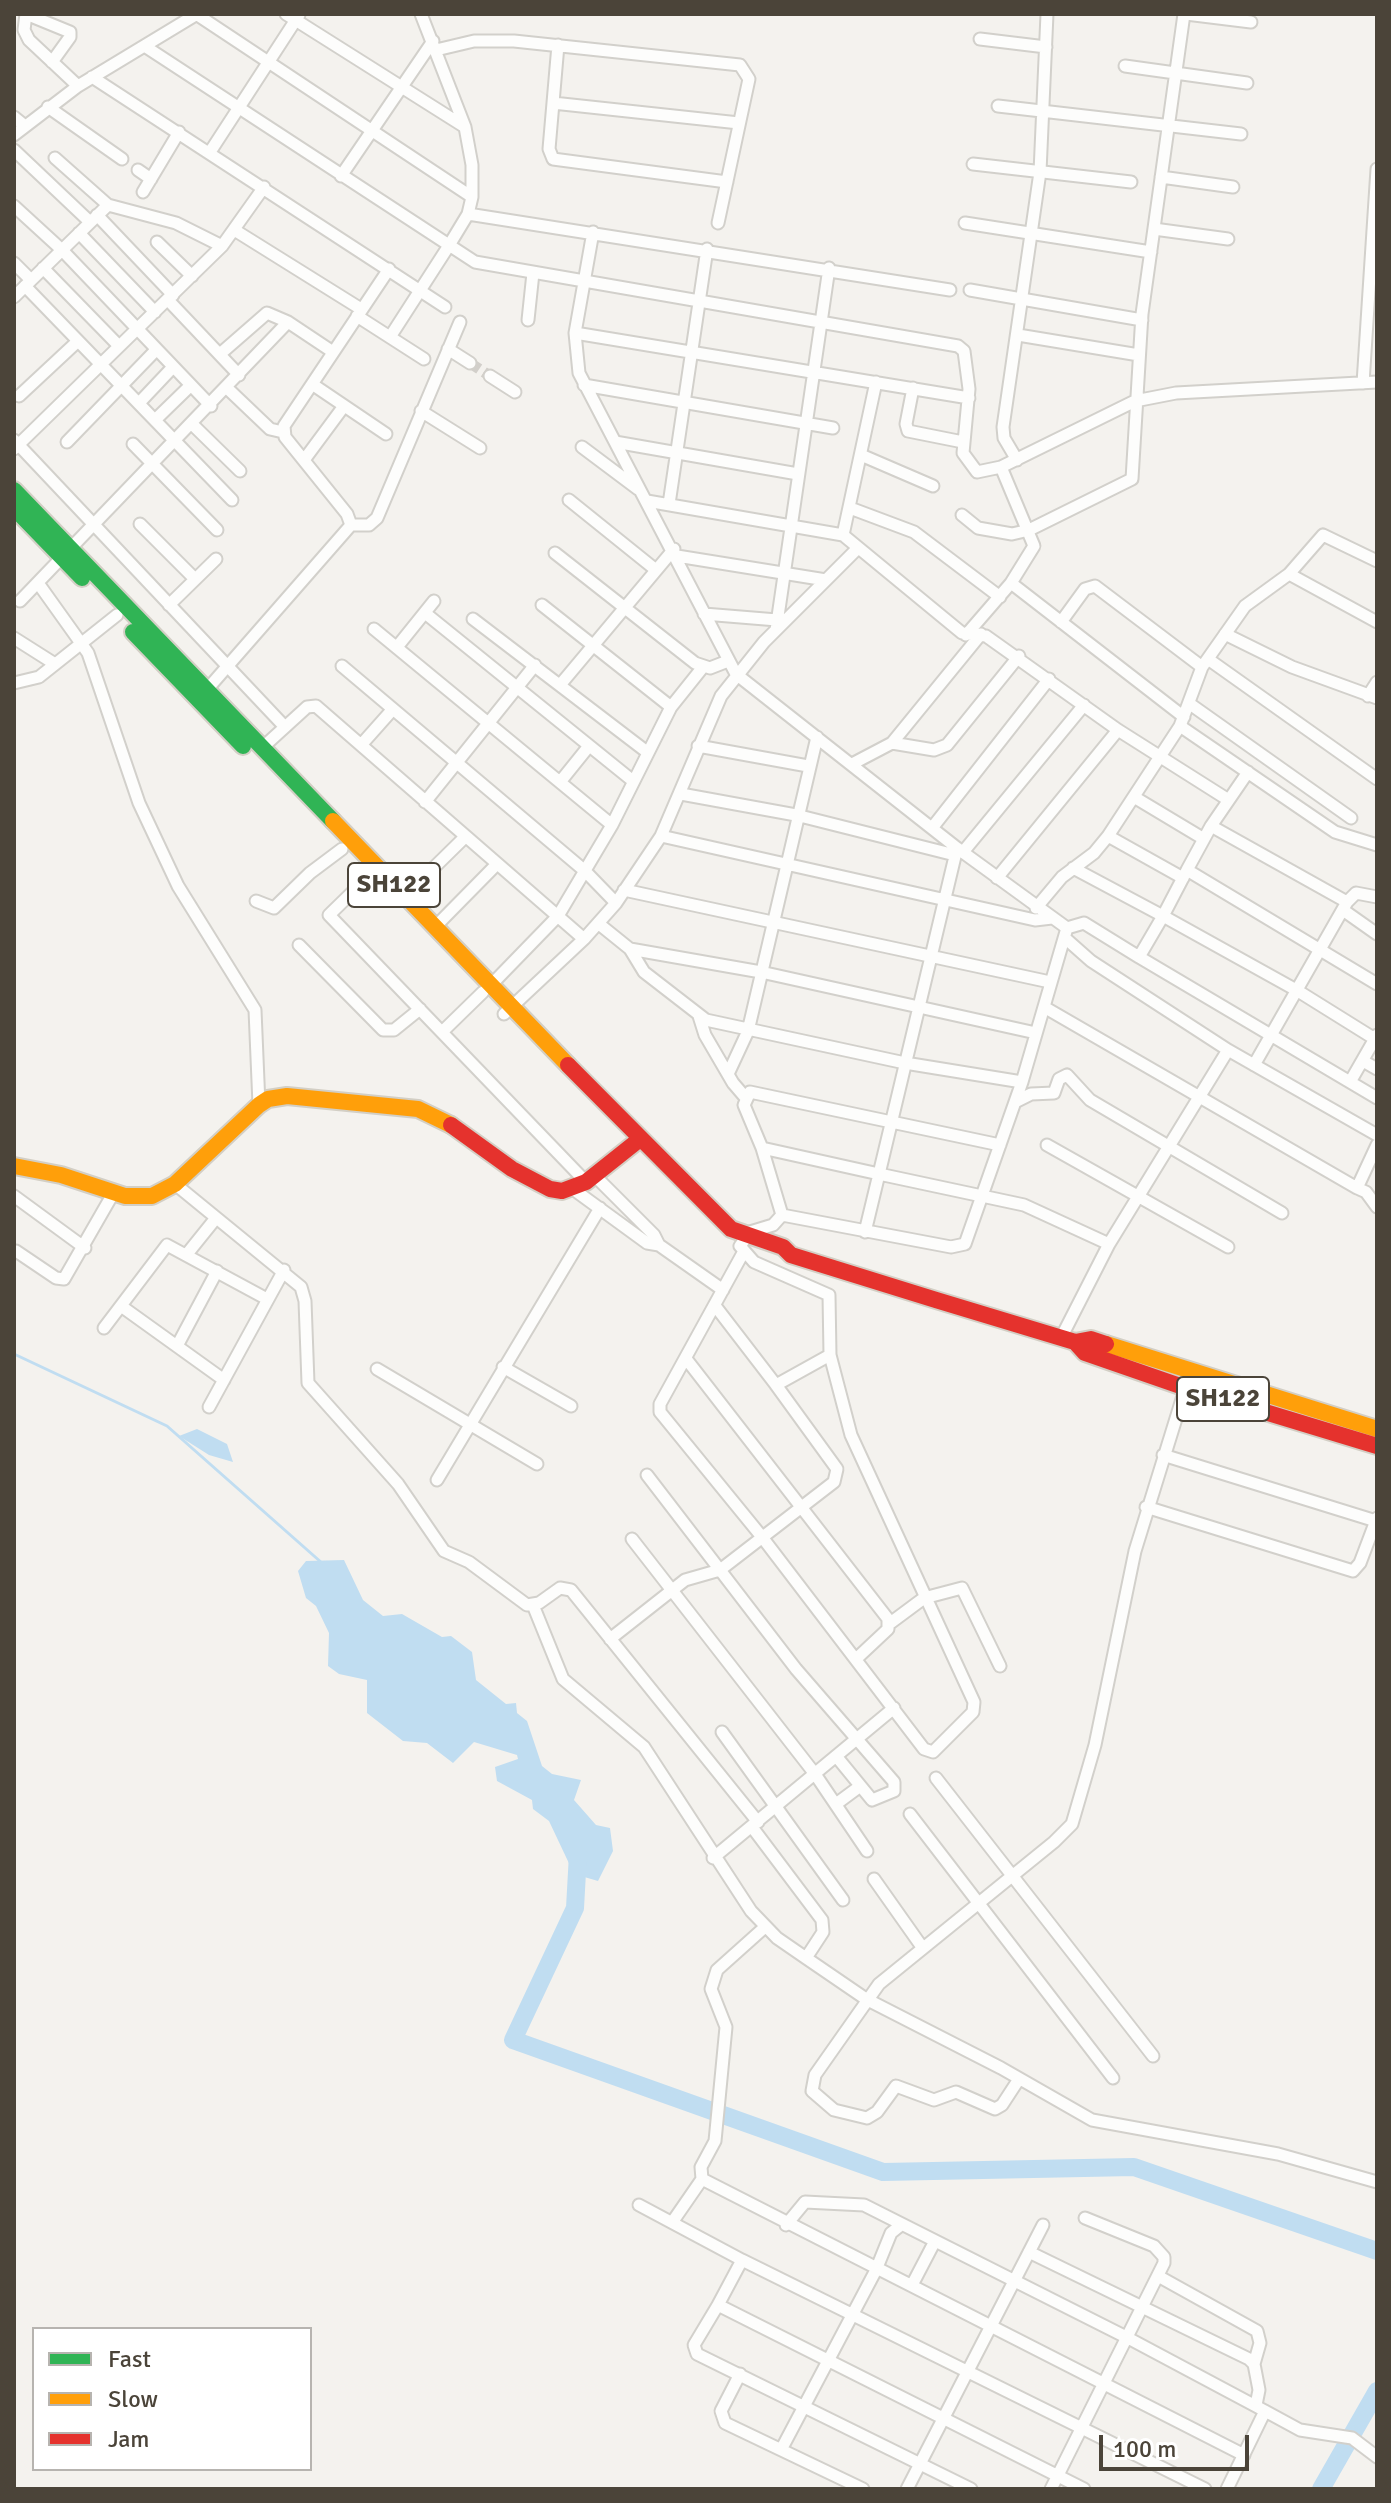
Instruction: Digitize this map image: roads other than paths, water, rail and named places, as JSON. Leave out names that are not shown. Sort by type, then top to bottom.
[{"type":"main road","name":"SH122","points":[[14,490],[117,615],[262,748],[319,816],[342,849],[508,1010],[635,1142],[711,1228],[743,1245],[780,1257],[791,1255],[1068,1340],[1091,1339],[1377,1429]]},
{"type":"main road","name":"SH122","points":[[14,508],[66,553],[319,816],[405,896],[487,989]]},
{"type":"main road","points":[[14,1166],[51,1172],[137,1198],[152,1196],[175,1184],[259,1105],[268,1099],[287,1096],[418,1109],[444,1120],[512,1169],[550,1189],[585,1183],[635,1142]]},
{"type":"main road","name":"SH122","points":[[1068,1340],[1085,1353],[1186,1388],[1377,1446]]},
{"type":"street","points":[[52,62],[70,37],[70,32],[26,14],[25,34],[52,62],[78,86]]},
{"type":"street","points":[[390,337],[468,214],[472,197],[472,165],[465,127],[421,14]]},
{"type":"street","points":[[1017,460],[1004,438],[1003,427],[1024,299],[1040,172],[1047,14]]},
{"type":"street","points":[[962,515],[978,528],[1007,534],[1029,530],[1129,482],[1133,474],[1142,320],[1185,14],[1251,22]]},
{"type":"street","points":[[14,135],[78,86],[146,47],[191,15],[472,197]]},
{"type":"street","points":[[210,152],[268,63],[294,16],[465,127]]},
{"type":"street","points":[[980,39],[1046,47]]},
{"type":"street","points":[[341,176],[401,87],[434,46],[506,40],[740,65],[749,79],[718,223]]},
{"type":"street","points":[[558,45],[549,149],[553,159],[559,163],[727,182]]},
{"type":"street","points":[[146,47],[448,247],[484,265],[958,346],[964,351],[969,398],[963,453],[977,472],[1017,460],[1135,401],[1176,393],[1377,382]]},
{"type":"street","points":[[1125,66],[1247,83]]},
{"type":"street","points":[[92,77],[445,307]]},
{"type":"street","points":[[553,103],[739,123]]},
{"type":"street","points":[[998,106],[1241,134]]},
{"type":"street","points":[[48,107],[122,159]]},
{"type":"street","points":[[14,117],[25,126]]},
{"type":"street","points":[[143,192],[179,132]]},
{"type":"street","points":[[14,150],[94,218],[171,297],[239,375]]},
{"type":"street","points":[[55,158],[108,205],[176,223],[222,246]]},
{"type":"street","points":[[973,164],[1131,182]]},
{"type":"street","points":[[1363,383],[1377,169]]},
{"type":"street","points":[[138,170],[151,179]]},
{"type":"street","points":[[1161,177],[1233,187]]},
{"type":"street","points":[[264,187],[236,231],[222,246],[15,444],[285,727]]},
{"type":"street","points":[[14,297],[108,205]]},
{"type":"street","points":[[14,206],[62,250],[211,406]]},
{"type":"street","points":[[468,214],[829,268],[950,290]]},
{"type":"street","points":[[965,223],[1151,252]]},
{"type":"street","points":[[1154,229],[1228,239]]},
{"type":"street","points":[[236,231],[424,359]]},
{"type":"street","points":[[593,232],[575,333],[576,360],[584,385],[736,674],[932,828],[958,852],[1052,918],[1091,961],[1228,1050],[1377,1135]]},
{"type":"street","points":[[79,233],[155,312]]},
{"type":"street","points":[[157,242],[192,276]]},
{"type":"street","points":[[669,504],[707,249]]},
{"type":"street","points":[[14,263],[78,341],[232,500]]},
{"type":"street","points":[[43,268],[119,346]]},
{"type":"street","points":[[776,626],[829,268]]},
{"type":"street","points":[[283,432],[389,269]]},
{"type":"street","points":[[528,320],[533,273]]},
{"type":"street","points":[[970,290],[1142,320]]},
{"type":"street","points":[[220,354],[262,315],[273,314],[333,352]]},
{"type":"street","points":[[20,601],[177,442],[288,322]]},
{"type":"street","points":[[202,694],[351,525],[369,525],[377,518],[460,322]]},
{"type":"street","points":[[575,333],[969,398]]},
{"type":"street","points":[[1018,335],[1139,355]]},
{"type":"street","points":[[19,396],[78,341]]},
{"type":"street","points":[[448,349],[470,363]]},
{"type":"street","points":[[67,442],[156,350]]},
{"type":"street","points":[[139,403],[173,367]]},
{"type":"street","points":[[490,376],[515,392]]},
{"type":"street","points":[[843,535],[876,382]]},
{"type":"street","points":[[312,384],[386,434]]},
{"type":"street","points":[[155,420],[191,385]]},
{"type":"street","points":[[584,385],[833,428]]},
{"type":"street","points":[[227,388],[270,429],[283,432],[347,514],[351,525]]},
{"type":"street","points":[[913,388],[906,424],[908,431],[963,442]]},
{"type":"street","points":[[304,460],[344,406]]},
{"type":"street","points":[[421,411],[480,448]]},
{"type":"street","points":[[193,425],[240,471]]},
{"type":"street","points":[[615,442],[798,474]]},
{"type":"street","points":[[133,444],[217,530]]},
{"type":"street","points":[[582,447],[645,496],[669,504],[843,535],[966,635],[981,634],[1019,656],[1118,730],[1227,799]]},
{"type":"street","points":[[861,455],[933,486]]},
{"type":"street","points":[[966,635],[1000,597],[1033,551],[1029,530],[1001,467]]},
{"type":"street","points":[[569,500],[656,570]]},
{"type":"street","points":[[850,508],[914,532],[1000,597]]},
{"type":"street","points":[[140,524],[195,579]]},
{"type":"street","points":[[1036,908],[1108,836],[1182,721],[1205,663],[1245,606],[1289,574],[1323,535],[1377,561]]},
{"type":"street","points":[[508,1010],[584,939],[616,903],[661,836],[681,794],[711,712],[736,674],[776,626],[857,549]]},
{"type":"street","points":[[555,553],[703,667]]},
{"type":"street","points":[[560,685],[656,570],[675,553]]},
{"type":"street","points":[[675,553],[826,580]]},
{"type":"street","points":[[169,605],[216,559]]},
{"type":"street","points":[[1289,574],[1377,622]]},
{"type":"street","points":[[38,583],[88,653],[139,803],[178,886],[255,1010],[259,1105]]},
{"type":"street","points":[[1011,583],[1248,772],[1335,832],[1377,845]]},
{"type":"street","points":[[1061,622],[1085,589],[1095,586],[1377,779]]},
{"type":"street","points":[[397,647],[434,601]]},
{"type":"street","points":[[542,605],[671,707]]},
{"type":"street","points":[[425,613],[633,781]]},
{"type":"street","points":[[704,614],[776,626]]},
{"type":"street","points":[[14,683],[31,682],[117,615]]},
{"type":"street","points":[[473,619],[647,752]]},
{"type":"street","points":[[374,629],[612,825]]},
{"type":"street","points":[[852,764],[892,743],[981,634]]},
{"type":"street","points":[[1225,634],[1292,667],[1373,697],[1377,682]]},
{"type":"street","points":[[14,638],[55,664]]},
{"type":"street","points":[[892,743],[941,749],[1019,656]]},
{"type":"street","points":[[442,1032],[558,916],[612,825],[671,707],[703,667],[728,661]]},
{"type":"street","points":[[425,802],[535,665]]},
{"type":"street","points":[[342,666],[585,871],[616,903]]},
{"type":"street","points":[[932,828],[1049,679]]},
{"type":"street","points":[[1190,704],[1351,818]]},
{"type":"street","points":[[262,748],[312,705],[584,939]]},
{"type":"street","points":[[865,1232],[958,852],[1084,705]]},
{"type":"street","points":[[361,745],[393,709]]},
{"type":"street","points":[[997,878],[1118,730]]},
{"type":"street","points":[[728,1074],[748,1031],[796,815],[817,737]]},
{"type":"street","points":[[560,782],[589,746]]},
{"type":"street","points":[[698,746],[808,766]]},
{"type":"street","points":[[1139,957],[1211,826],[1248,772]]},
{"type":"street","points":[[681,794],[796,815],[958,852]]},
{"type":"street","points":[[1134,797],[1204,839]]},
{"type":"street","points":[[1211,826],[1345,906],[1377,934]]},
{"type":"street","points":[[661,836],[945,897],[1035,920],[1052,918]]},
{"type":"street","points":[[1108,836],[1322,948],[1377,984]]},
{"type":"street","points":[[405,896],[465,837]]},
{"type":"street","points":[[256,901],[274,908],[310,873],[342,849]]},
{"type":"street","points":[[435,927],[497,864]]},
{"type":"street","points":[[1073,868],[1376,1037],[1350,1082]]},
{"type":"street","points":[[369,876],[329,915],[585,1183],[654,1235],[659,1245]]},
{"type":"street","points":[[624,890],[1050,982]]},
{"type":"street","points":[[1254,1065],[1345,906],[1356,893],[1377,897]]},
{"type":"street","points":[[782,1215],[959,1247],[969,1239],[1022,1082],[1066,933],[1084,923],[1377,1098]]},
{"type":"street","points":[[599,924],[630,949],[644,972],[699,1016],[748,1031],[905,1063],[1022,1082]]},
{"type":"street","points":[[299,945],[383,1030],[394,1030],[420,1009]]},
{"type":"street","points":[[630,949],[761,972],[1036,1033]]},
{"type":"street","points":[[1044,1007],[1366,1192],[1377,1207]]},
{"type":"street","points":[[699,1016],[705,1035],[745,1097],[744,1105],[762,1148],[782,1215]]},
{"type":"street","points":[[1068,1340],[1109,1244],[1202,1097],[1228,1050]]},
{"type":"street","points":[[1363,1061],[1377,1069]]},
{"type":"street","points":[[1015,1102],[1031,1094],[1054,1093],[1059,1079],[1067,1075],[1090,1100],[1282,1213]]},
{"type":"street","points":[[745,1097],[755,1092],[1000,1145]]},
{"type":"street","points":[[1047,1145],[1228,1247]]},
{"type":"street","points":[[1366,1192],[1377,1145]]},
{"type":"street","points":[[762,1148],[985,1195],[1035,1209],[1109,1244]]},
{"type":"street","points":[[585,1183],[600,1208],[647,1243],[659,1245],[723,1290]]},
{"type":"street","points":[[175,1184],[284,1270],[303,1293],[304,1368],[313,1391],[348,1425],[367,1452],[398,1484],[444,1551],[469,1562],[521,1601],[533,1605],[567,1587],[610,1639],[755,1825],[822,1920],[823,1932],[806,1958]]},
{"type":"street","points":[[16,1251],[60,1280],[67,1276],[114,1192]]},
{"type":"street","points":[[14,1196],[85,1248]]},
{"type":"street","points":[[437,1480],[600,1208]]},
{"type":"street","points":[[743,1245],[764,1267],[829,1295],[830,1355],[851,1435],[974,1708],[929,1752],[762,1537],[660,1412],[660,1404],[716,1307],[743,1245],[773,1225],[782,1215]]},
{"type":"street","points":[[187,1254],[216,1218]]},
{"type":"street","points":[[104,1328],[164,1247],[171,1246],[187,1254],[267,1299]]},
{"type":"street","points":[[209,1407],[284,1270]]},
{"type":"street","points":[[177,1346],[217,1271]]},
{"type":"street","points":[[121,1306],[224,1380]]},
{"type":"street","points":[[610,1639],[692,1577],[720,1570],[834,1482],[837,1469],[716,1307]]},
{"type":"street","points":[[776,1385],[830,1355]]},
{"type":"street","points":[[687,1360],[802,1506],[889,1624]]},
{"type":"street","points":[[503,1367],[571,1406]]},
{"type":"street","points":[[377,1369],[537,1464]]},
{"type":"street","points":[[1019,2079],[1002,2105],[995,2109],[956,2092],[946,2093],[934,2100],[901,2086],[892,2090],[873,2117],[834,2110],[814,2096],[812,2082],[866,1999],[922,1947],[1072,1824],[1090,1767],[1146,1507],[1192,1370]]},
{"type":"street","points":[[1146,1507],[1353,1571],[1360,1563],[1376,1519],[1163,1455]]},
{"type":"street","points":[[647,1475],[855,1740],[896,1787],[890,1795],[877,1800],[867,1797],[836,1756]]},
{"type":"street","points":[[632,1539],[815,1774],[867,1851]]},
{"type":"street","points":[[856,1659],[888,1629],[889,1624],[924,1598],[962,1588],[1000,1666]]},
{"type":"street","points":[[533,1605],[563,1679],[644,1747],[713,1858],[765,1927],[806,1958],[866,1999],[1099,2123],[1278,2154],[1377,2182]]},
{"type":"street","points":[[713,1858],[894,1708]]},
{"type":"street","points":[[722,1732],[843,1900]]},
{"type":"street","points":[[936,1778],[1153,2056]]},
{"type":"street","points":[[836,1804],[859,1787]]},
{"type":"street","points":[[910,1814],[1113,2078]]},
{"type":"street","points":[[874,1879],[922,1947]]},
{"type":"street","points":[[673,2221],[702,2179],[701,2167],[715,2141],[726,2027],[711,1989],[717,1970],[765,1927]]},
{"type":"street","points":[[702,2179],[786,2225],[912,2285],[1244,2455]]},
{"type":"street","points":[[786,2225],[805,2202],[864,2205],[1128,2338],[1300,2430],[1352,2438],[1377,2457]]},
{"type":"street","points":[[639,2205],[742,2260],[1205,2489]]},
{"type":"street","points":[[1051,2489],[1144,2306],[1164,2257],[1154,2246],[1085,2218]]},
{"type":"street","points":[[782,2448],[876,2270],[891,2233],[901,2225]]},
{"type":"street","points":[[907,2489],[1043,2225]]},
{"type":"street","points":[[912,2285],[935,2241]]},
{"type":"street","points":[[1029,2252],[1144,2306],[1254,2364]]},
{"type":"street","points":[[742,2260],[694,2350],[971,2489]]},
{"type":"street","points":[[1158,2276],[1257,2331],[1260,2343],[1254,2364],[1260,2408],[1244,2455],[1227,2489]]},
{"type":"street","points":[[718,2305],[829,2358],[1084,2489]]},
{"type":"street","points":[[740,2374],[721,2411],[722,2420],[782,2448],[789,2456],[863,2489]]},
{"type":"water","points":[[197,1429],[227,1444],[233,1462],[209,1455],[179,1436]]},
{"type":"water","points":[[344,1560],[363,1600],[383,1616],[402,1614],[442,1637],[451,1636],[472,1652],[476,1680],[506,1704],[516,1703],[517,1713],[527,1721],[542,1766],[552,1774],[581,1780],[574,1800],[596,1825],[610,1828],[613,1851],[598,1881],[574,1874],[549,1821],[533,1809],[532,1800],[497,1781],[495,1767],[518,1759],[517,1755],[474,1742],[453,1763],[427,1743],[403,1741],[367,1713],[367,1680],[339,1674],[328,1666],[329,1633],[316,1606],[306,1598],[298,1571],[306,1561]]},
{"type":"waterway","points":[[14,1354],[167,1426],[322,1563]]},
{"type":"waterway","points":[[578,1854],[575,1908],[513,2040],[883,2172],[1134,2167],[1377,2251]]},
{"type":"waterway","points":[[1321,2489],[1377,2391]]},
{"type":"tunnel","points":[[470,363],[490,376]]}]
